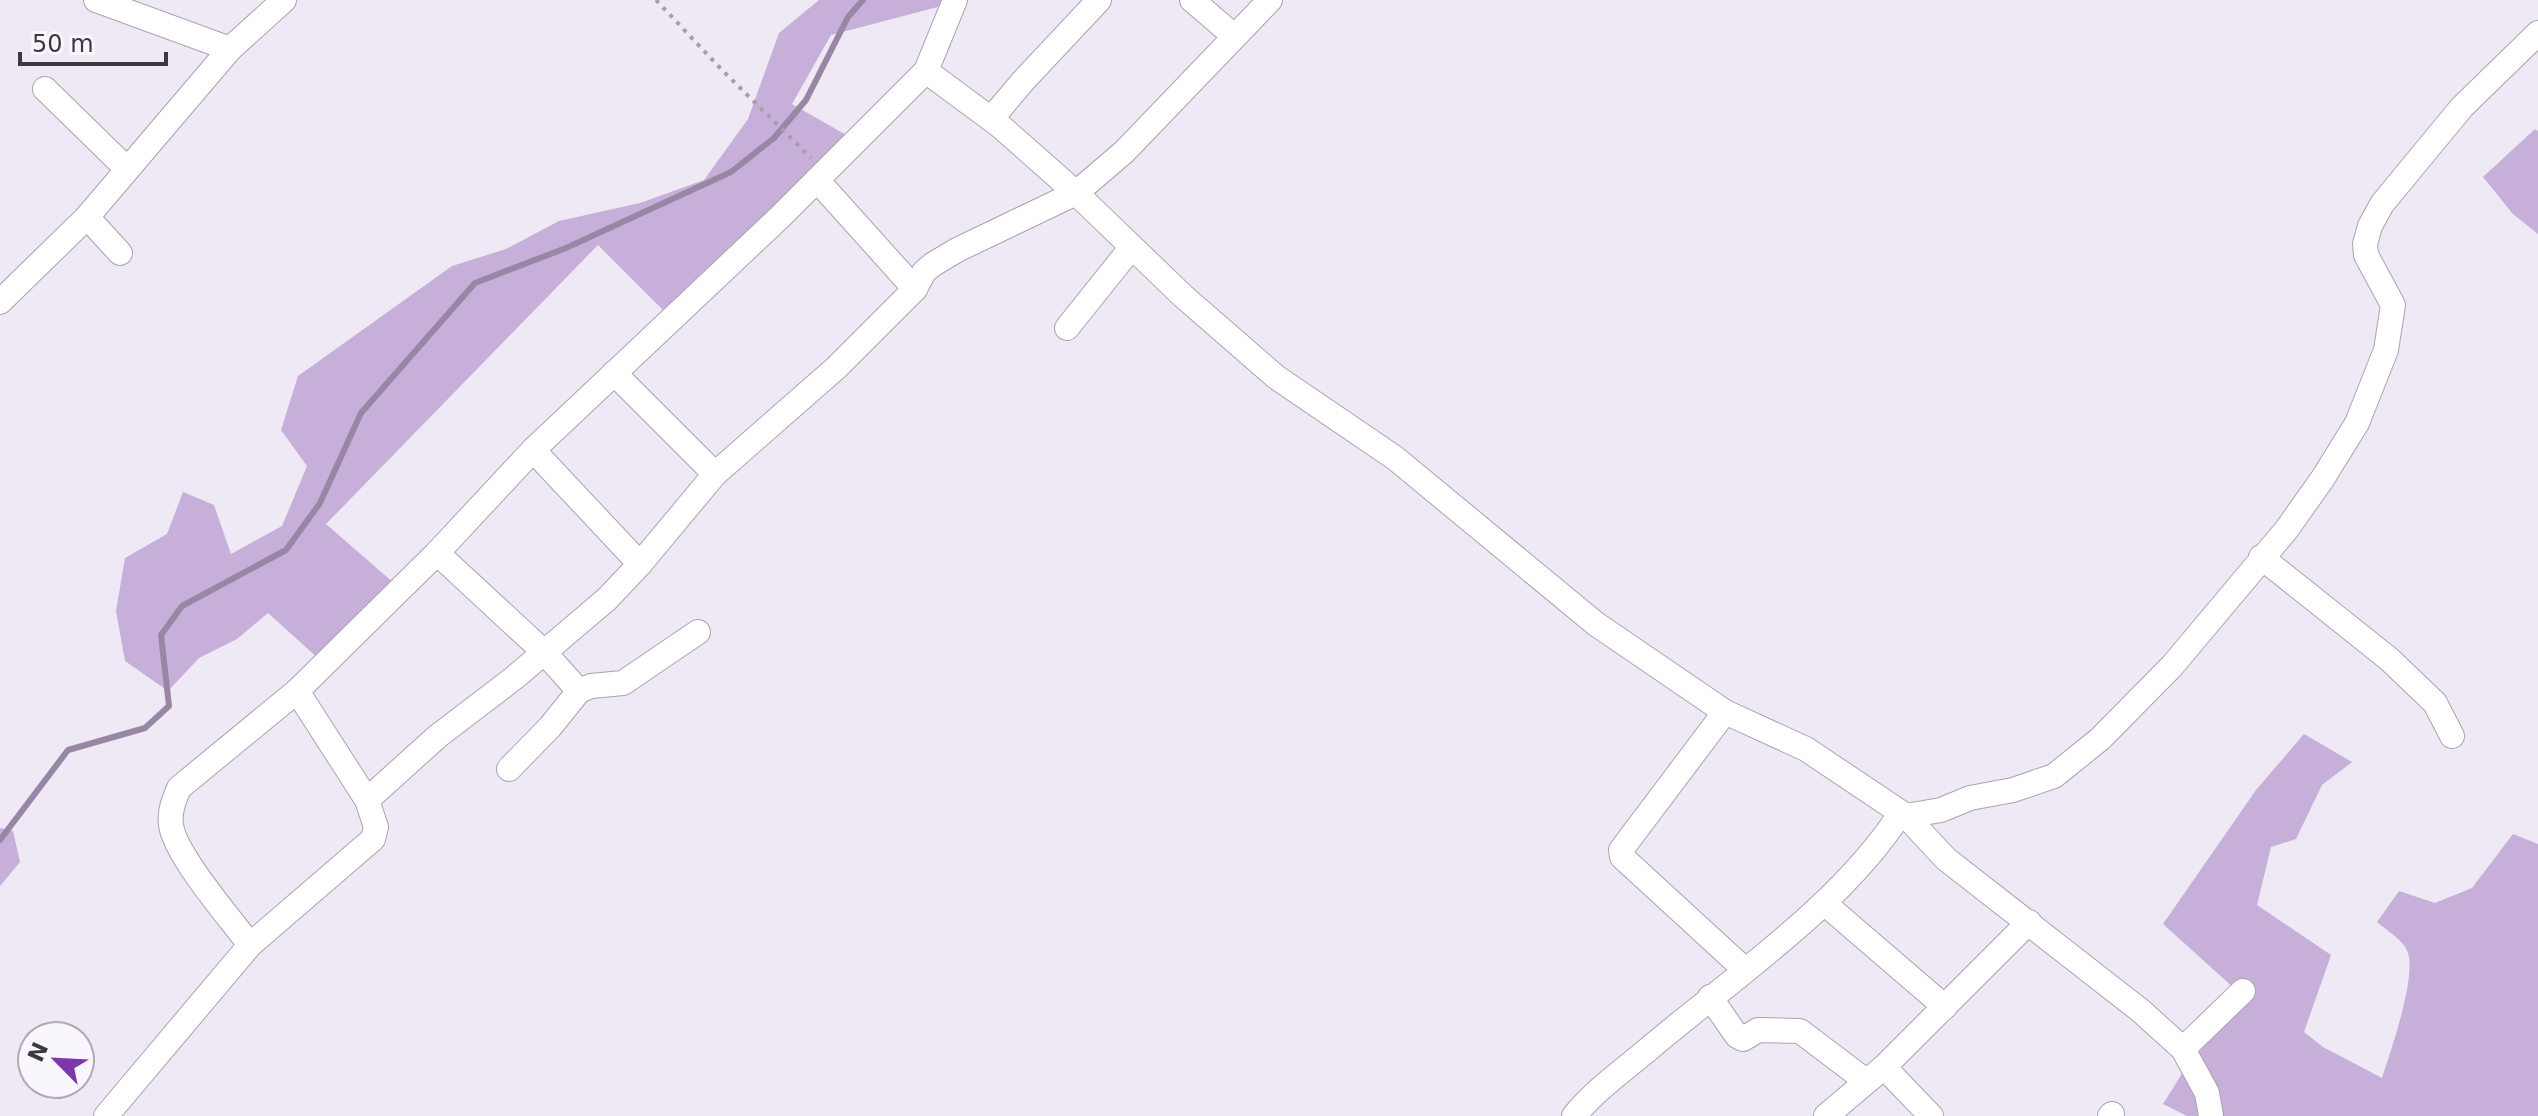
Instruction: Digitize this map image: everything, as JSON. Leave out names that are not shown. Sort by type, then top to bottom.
[{"type":"street","points":[[96,0],[230,49]]},
{"type":"street","points":[[4,291],[87,217],[230,49],[284,0]]},
{"type":"street","points":[[250,945],[180,849],[171,826],[172,806],[179,788],[297,691],[437,553],[533,450],[817,180],[926,71],[955,0]]},
{"type":"street","points":[[991,119],[1099,0]]},
{"type":"street","points":[[1192,0],[1234,36]]},
{"type":"street","points":[[367,800],[438,736],[607,599],[715,474],[836,368],[915,289],[924,272],[957,250],[1076,193],[1124,152],[1270,0]]},
{"type":"street","points":[[1574,1116],[1610,1081],[1824,903],[1903,815],[1941,810],[1970,798],[2013,790],[2054,776],[2100,739],[2213,620],[2261,557],[2287,529],[2357,423],[2386,350],[2393,305],[2366,255],[2365,244],[2382,204],[2462,107],[2538,33]]},
{"type":"street","points":[[926,71],[991,119],[1076,193],[1131,248],[1276,377],[1395,458],[1596,624],[1725,712],[1806,749],[1903,815],[1946,859],[2141,1011],[2183,1049],[2207,1093],[2211,1116]]},
{"type":"street","points":[[45,89],[127,169]]},
{"type":"street","points":[[817,180],[915,289]]},
{"type":"street","points":[[87,217],[120,253]]},
{"type":"street","points":[[1067,328],[1131,248]]},
{"type":"street","points":[[614,373],[715,474]]},
{"type":"street","points":[[533,450],[640,564]]},
{"type":"street","points":[[437,553],[544,652],[579,691]]},
{"type":"street","points":[[2261,557],[2389,659],[2435,703],[2452,736]]},
{"type":"street","points":[[509,769],[550,727],[579,691],[591,686],[623,683],[698,632]]},
{"type":"street","points":[[106,1116],[250,945],[373,839],[376,827],[367,800],[297,691]]},
{"type":"street","points":[[1725,712],[1621,850],[1622,857],[1744,969]]},
{"type":"street","points":[[1824,903],[1945,1007]]},
{"type":"street","points":[[1826,1116],[1875,1074],[2029,922]]},
{"type":"street","points":[[2183,1049],[2243,991]]},
{"type":"street","points":[[1710,997],[1737,1036],[1743,1039],[1764,1029],[1800,1031],[1875,1074],[1931,1116]]},
{"type":"path","points":[[656,0],[791,138]]},
{"type":"shaded area","points":[[819,0],[955,0],[831,35],[792,104],[855,140],[672,319],[598,245],[326,524],[396,585],[320,660],[268,613],[237,639],[199,658],[168,691],[125,661],[116,611],[125,558],[167,534],[183,492],[214,505],[231,554],[282,526],[307,466],[281,430],[298,376],[452,266],[506,249],[559,221],[640,203],[704,180],[748,119],[779,33]]},
{"type":"shaded area","points":[[2535,129],[2538,131],[2538,234],[2513,214],[2483,177]]},
{"type":"shaded area","points":[[2304,734],[2352,762],[2322,785],[2296,839],[2271,847],[2257,905],[2331,955],[2304,1032],[2323,1047],[2382,1078],[2401,1015],[2410,965],[2403,944],[2377,922],[2399,891],[2435,903],[2472,888],[2513,834],[2538,844],[2538,1116],[2187,1116],[2163,1104],[2235,989],[2163,924],[2256,790]]},
{"type":"shaded area","points":[[0,828],[13,831],[20,862],[0,886]]},
{"type":"waterway","points":[[0,840],[68,750],[145,728],[169,706],[161,635],[182,606],[286,550],[320,503],[361,413],[475,283],[566,248],[731,172],[774,138],[806,100],[848,17],[863,0]]}]
